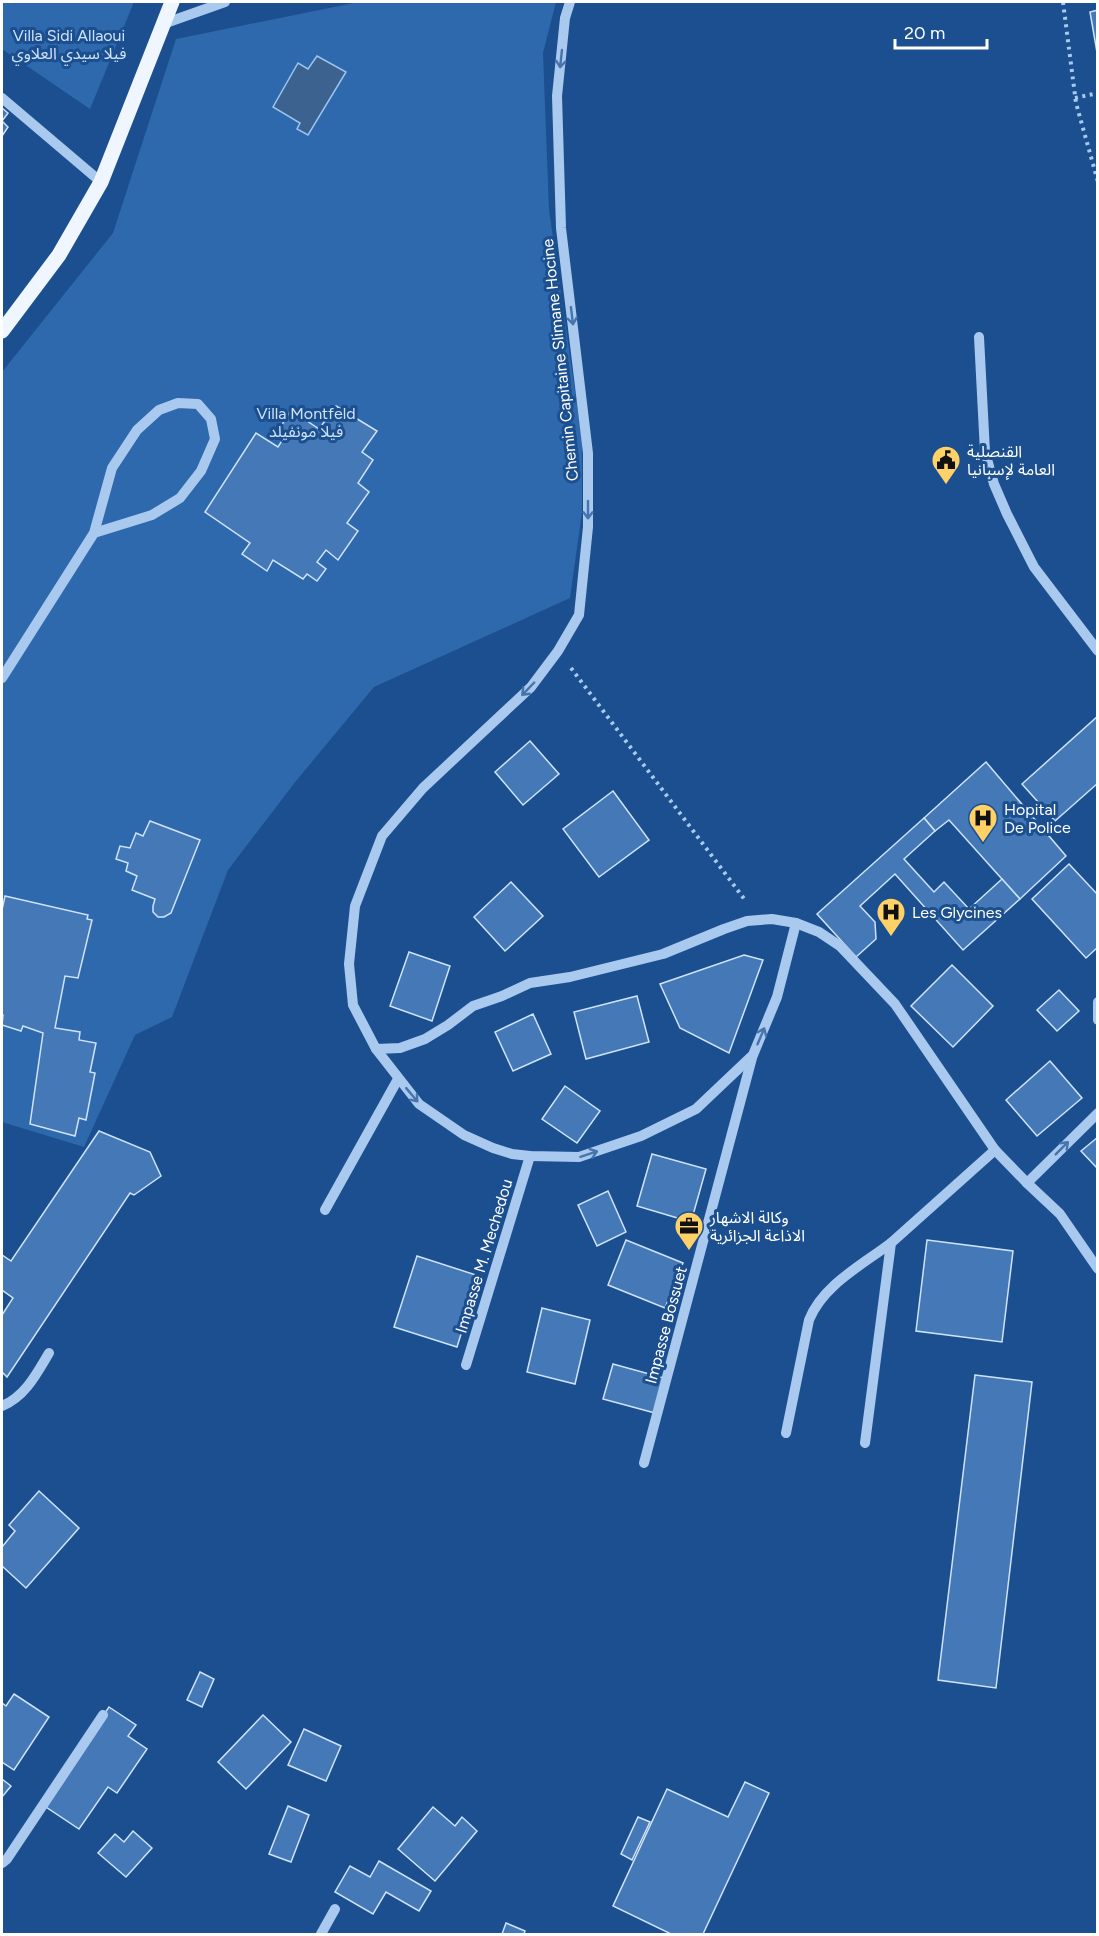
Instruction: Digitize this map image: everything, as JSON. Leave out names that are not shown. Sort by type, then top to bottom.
[{"type":"main road","points":[[2,330],[59,255],[101,182],[172,2]]},
{"type":"street","points":[[163,24],[225,2]]},
{"type":"street","name":"Chemin Capitaine Slimane Hocine","points":[[570,2],[565,18],[557,96],[561,228],[588,453],[588,527],[579,615],[558,651],[531,687],[423,788],[382,836],[355,906],[349,964],[353,1005],[376,1049],[418,1104],[464,1135],[493,1148],[531,1156],[579,1157],[641,1136],[696,1109],[753,1055]]},
{"type":"street","points":[[2,98],[101,182]]},
{"type":"street","points":[[979,337],[985,452],[994,484],[1034,567],[1098,651]]},
{"type":"street","points":[[2,678],[94,533],[112,468],[137,430],[159,410],[178,403],[198,404],[211,419],[215,439],[201,471],[180,498],[152,515],[94,533]]},
{"type":"street","points":[[376,1049],[400,1048],[424,1039],[473,1006],[530,983],[570,977],[663,954],[747,921],[772,919],[796,923],[819,932],[840,946],[895,1004],[994,1150],[1060,1214],[1098,1269]]},
{"type":"street","name":"Impasse Bossuet","points":[[644,1463],[753,1055],[777,997],[796,923]]},
{"type":"street","points":[[1098,1002],[1098,1020]]},
{"type":"street","points":[[326,1210],[398,1079]]},
{"type":"street","points":[[1027,1183],[1098,1113]]},
{"type":"street","points":[[786,1433],[809,1320],[815,1306],[829,1290],[891,1243],[994,1150]]},
{"type":"street","name":"Impasse M. Mechedou","points":[[466,1365],[531,1156]]},
{"type":"street","points":[[866,1443],[891,1243]]},
{"type":"street","points":[[2,1406],[27,1388],[49,1353]]},
{"type":"street","points":[[2,1863],[7,1859],[103,1715]]},
{"type":"street","points":[[321,1935],[335,1908]]},
{"type":"path","points":[[1063,2],[1075,98],[1098,182]]},
{"type":"path","points":[[1075,98],[1098,93]]},
{"type":"path","points":[[558,651],[760,920]]},
{"type":"green space","name":"Villa Sidi Allaoui فيلا سيدي العلاوي","points":[[2,2],[134,2],[90,109],[2,49]]},
{"type":"green space","name":"Villa Montfeld فيلا مونفيلد","points":[[359,2],[556,2],[543,53],[549,210],[582,440],[582,512],[570,598],[374,687],[296,781],[228,870],[172,1017],[135,1035],[84,1147],[2,1122],[2,372],[113,233],[176,39]]},
{"type":"shaded area","points":[[317,56],[346,72],[308,135],[297,129],[300,123],[273,107],[298,63],[308,69]]},
{"type":"building","points":[[1098,10],[1098,58],[1090,12]]},
{"type":"building","points":[[2,108],[8,113],[2,121]]},
{"type":"building","points":[[2,121],[8,127],[2,136]]},
{"type":"building","points":[[336,406],[377,431],[362,452],[373,460],[358,483],[369,492],[347,523],[358,531],[338,560],[326,550],[317,562],[326,569],[317,581],[307,574],[303,579],[273,560],[267,571],[242,554],[250,543],[205,512],[256,433],[278,447],[285,436],[278,431],[291,410],[319,429]]},
{"type":"building","points":[[1098,716],[1098,783],[1055,821],[1022,784]]},
{"type":"building","points":[[530,741],[559,774],[523,805],[495,772]]},
{"type":"building","points":[[986,762],[1066,856],[1020,899],[949,820],[935,831],[924,818]]},
{"type":"building","points":[[613,791],[649,840],[599,877],[563,829]]},
{"type":"building","points":[[924,818],[935,831],[904,859],[934,892],[944,882],[969,909],[1002,879],[1020,899],[963,950],[895,874],[860,906],[875,922],[876,939],[856,957],[817,914]]},
{"type":"building","points":[[150,821],[200,840],[171,913],[164,917],[158,917],[153,912],[155,899],[132,890],[137,876],[126,871],[128,863],[116,859],[120,846],[130,848],[136,833],[143,836]]},
{"type":"building","points":[[1069,864],[1098,895],[1098,947],[1086,958],[1032,899]]},
{"type":"building","points":[[511,882],[543,916],[505,951],[474,917]]},
{"type":"building","points":[[5,896],[88,915],[87,919],[92,920],[78,978],[65,976],[55,1028],[80,1032],[79,1040],[96,1043],[90,1072],[95,1073],[86,1120],[79,1118],[75,1136],[30,1124],[43,1033],[23,1026],[21,1031],[2,1025],[2,910]]},
{"type":"building","points":[[409,952],[450,966],[432,1021],[390,1006]]},
{"type":"building","points":[[744,955],[763,960],[729,1053],[680,1028],[660,984]]},
{"type":"building","points":[[952,965],[993,1006],[953,1047],[911,1006]]},
{"type":"building","points":[[1059,990],[1079,1011],[1057,1031],[1037,1010]]},
{"type":"building","points":[[637,996],[649,1042],[586,1059],[574,1012]]},
{"type":"building","points":[[533,1014],[551,1054],[513,1071],[495,1032]]},
{"type":"building","points":[[1050,1061],[1082,1098],[1037,1136],[1006,1100]]},
{"type":"building","points":[[565,1086],[600,1111],[577,1143],[542,1119]]},
{"type":"building","points":[[99,1131],[150,1152],[161,1176],[134,1195],[130,1193],[7,1377],[2,1372],[2,1315],[13,1298],[2,1290],[2,1255],[11,1261]]},
{"type":"building","points":[[1098,1137],[1098,1169],[1081,1151]]},
{"type":"building","points":[[652,1154],[706,1169],[691,1222],[637,1206]]},
{"type":"building","points":[[608,1191],[626,1232],[597,1246],[578,1205]]},
{"type":"building","points":[[626,1240],[683,1263],[665,1308],[608,1285]]},
{"type":"building","points":[[927,1240],[1013,1251],[1002,1342],[916,1331]]},
{"type":"building","points":[[417,1256],[479,1276],[457,1347],[394,1327]]},
{"type":"building","points":[[542,1308],[590,1320],[575,1384],[527,1372]]},
{"type":"building","points":[[613,1364],[664,1378],[655,1413],[603,1399]]},
{"type":"building","points":[[975,1375],[1032,1382],[996,1688],[938,1680]]},
{"type":"building","points":[[39,1491],[79,1528],[26,1588],[2,1566],[2,1547],[15,1531],[9,1525]]},
{"type":"building","points":[[200,1672],[214,1679],[202,1707],[187,1700]]},
{"type":"building","points":[[14,1694],[49,1717],[14,1770],[2,1762],[2,1703],[6,1706]]},
{"type":"building","points":[[109,1707],[136,1725],[128,1736],[147,1749],[117,1793],[108,1787],[79,1829],[43,1805]]},
{"type":"building","points":[[263,1715],[291,1742],[246,1789],[218,1762]]},
{"type":"building","points":[[304,1729],[341,1746],[326,1781],[288,1765]]},
{"type":"building","points":[[2,1779],[11,1786],[2,1797]]},
{"type":"building","points":[[745,1782],[769,1793],[703,1934],[671,1934],[613,1906],[667,1789],[728,1817]]},
{"type":"building","points":[[288,1806],[309,1815],[291,1862],[269,1854]]},
{"type":"building","points":[[433,1807],[455,1826],[462,1817],[477,1831],[435,1881],[398,1849]]},
{"type":"building","points":[[638,1817],[650,1822],[632,1860],[621,1854]]},
{"type":"building","points":[[133,1831],[152,1848],[126,1877],[98,1853],[115,1834],[124,1842]]},
{"type":"building","points":[[379,1861],[431,1891],[419,1911],[386,1892],[373,1914],[335,1892],[350,1866],[370,1877]]},
{"type":"building","points":[[506,1923],[525,1931],[524,1934],[502,1934]]},
{"type":"place","name":"القنصلية العامة لإسبانيا","points":[[946,486]]},
{"type":"place","name":"Hopital De Police","points":[[983,844]]},
{"type":"place","name":"Les Glycines","points":[[891,938]]},
{"type":"place","name":"وكالة الاشهار الاذاعة الجزائرية","points":[[689,1252]]}]
